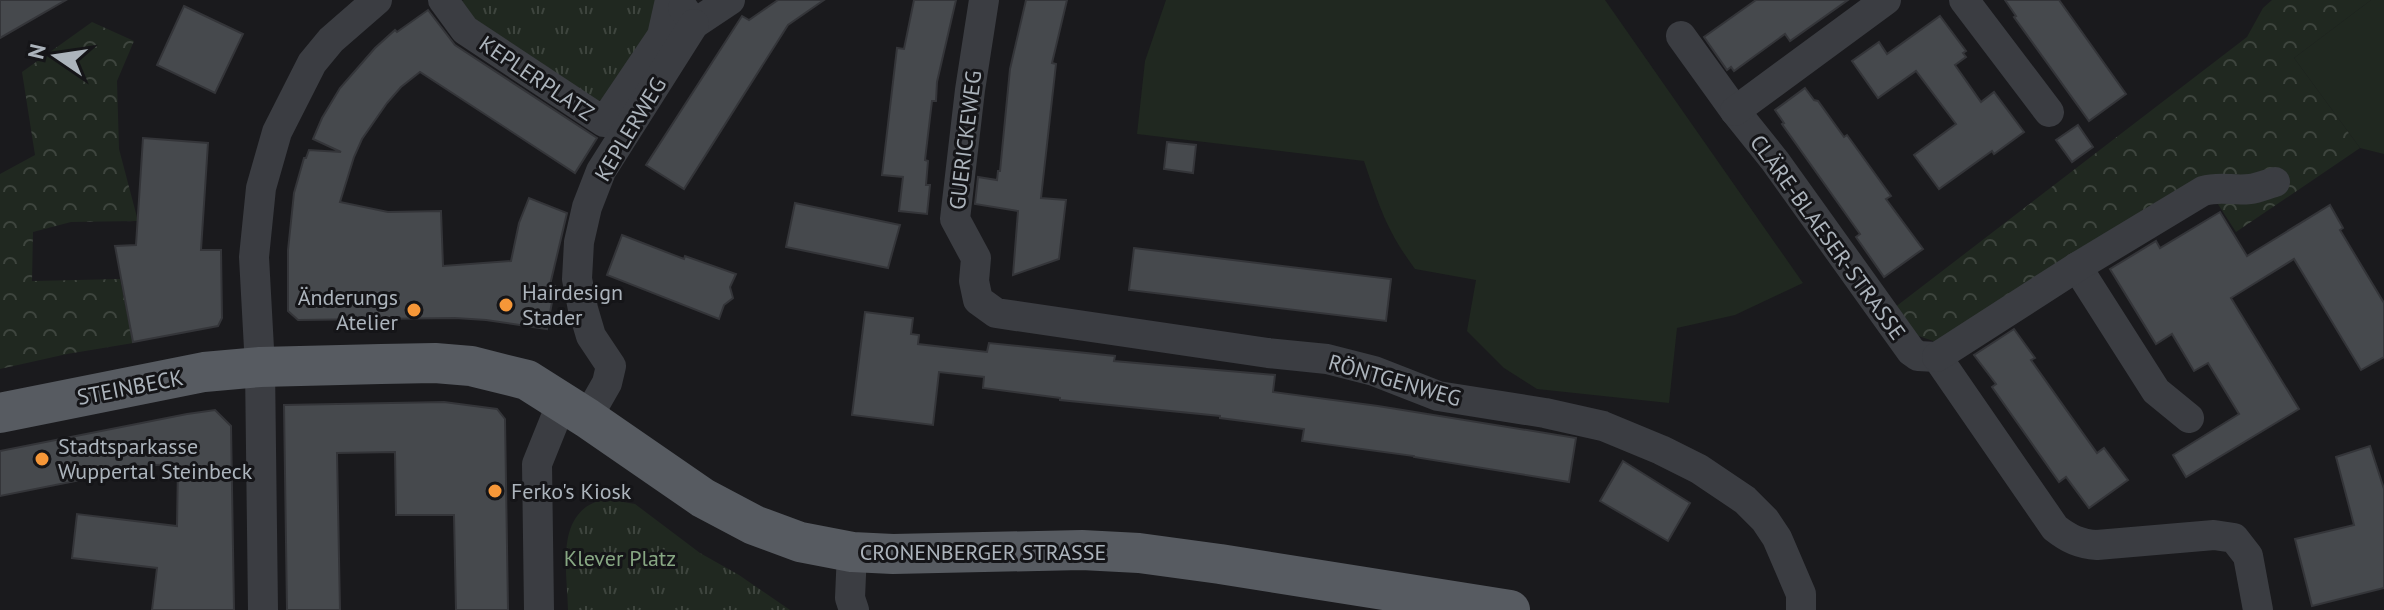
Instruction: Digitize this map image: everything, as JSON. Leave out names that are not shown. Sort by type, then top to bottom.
[{"type":"main road","name":"CRONENBERGER STRASSE","points":[[260,367],[422,363],[471,366],[527,380],[703,498],[754,525],[800,542],[852,552],[924,554],[1082,550],[1139,553],[1510,610]]},
{"type":"main road","name":"STEINBECK","points":[[0,413],[204,372],[260,367]]},
{"type":"street","points":[[263,610],[260,367],[254,257],[261,188],[277,132],[312,63],[331,40],[377,0]]},
{"type":"street","name":"KEPLERPLATZ","points":[[443,0],[465,30],[604,122],[662,36],[670,0]]},
{"type":"street","points":[[686,12],[730,0]]},
{"type":"street","name":"GUERICKEWEG","points":[[984,0],[955,219],[976,258],[974,281],[978,300],[996,313]]},
{"type":"street","name":"CLÄRE-BLAESER-STRASSE","points":[[1735,111],[1886,0]]},
{"type":"street","points":[[1964,0],[2049,112]]},
{"type":"street","name":"KEPLERWEG","points":[[574,410],[607,383],[611,366],[591,336],[577,279],[579,242],[587,207],[601,171],[686,12]]},
{"type":"street","name":"CLÄRE-BLAESER-STRASSE","points":[[1681,36],[1911,351],[1918,356],[1937,357],[2055,528],[2082,544],[2097,545],[2214,535],[2234,538],[2248,556],[2258,610]]},
{"type":"street","points":[[1937,357],[2203,191],[2218,187],[2252,189],[2275,182]]},
{"type":"street","points":[[2077,267],[2156,391],[2189,418]]},
{"type":"street","name":"RÖNTGENWEG","points":[[996,313],[1327,359],[1374,371],[1438,396],[1545,413],[1603,426],[1699,469],[1745,500],[1765,520],[1777,538],[1801,594],[1801,610]]},
{"type":"street","points":[[539,610],[537,464],[574,410]]},
{"type":"street","points":[[852,552],[850,598],[854,610]]},
{"type":"green space","points":[[656,0],[655,31],[609,98],[598,101],[479,27],[460,2]]},
{"type":"green space","points":[[1166,0],[1605,0],[1803,283],[1735,315],[1677,328],[1669,403],[1537,389],[1504,368],[1467,331],[1476,280],[1415,269],[1390,229],[1364,161],[1137,134],[1145,61]]},
{"type":"green space","points":[[2272,0],[2371,0],[2294,58],[2360,148],[2236,232],[2214,198],[1959,350],[1913,334],[1894,308],[2247,37],[2263,8]]},
{"type":"green space","points":[[2371,0],[2384,0],[2384,154],[2360,148],[2294,58]]},
{"type":"green space","points":[[92,22],[134,41],[117,81],[119,149],[138,221],[71,222],[33,232],[32,281],[120,279],[133,343],[0,369],[0,174],[35,155],[22,72]]},
{"type":"green space","name":"Klever Platz","points":[[606,499],[635,504],[700,553],[790,610],[568,610],[566,559],[571,528],[578,515],[589,505]]},
{"type":"building","points":[[0,0],[66,0],[0,38]]},
{"type":"building","points":[[778,0],[824,0],[788,25],[684,189],[646,165],[742,16],[749,20]]},
{"type":"building","points":[[914,0],[956,0],[937,82],[936,101],[932,101],[925,160],[928,161],[926,185],[930,185],[927,214],[899,211],[903,177],[882,175],[897,48],[904,49]]},
{"type":"building","points":[[1026,0],[1067,0],[1052,63],[1056,64],[1041,198],[1066,200],[1059,259],[1013,275],[1018,211],[975,204],[978,177],[997,180],[1000,171],[1010,69]]},
{"type":"building","points":[[1756,0],[1848,0],[1790,41],[1785,34],[1734,71],[1731,67],[1727,70],[1704,37]]},
{"type":"building","points":[[2005,0],[2059,0],[2126,94],[2089,121]]},
{"type":"building","points":[[184,6],[243,34],[215,93],[157,65]]},
{"type":"building","points":[[428,10],[455,45],[597,138],[575,173],[420,72],[387,103],[362,139],[340,202],[388,212],[441,211],[443,266],[511,261],[519,223],[529,198],[567,213],[550,285],[555,286],[547,329],[455,318],[298,320],[288,311],[288,250],[294,193],[304,158],[309,150],[341,152],[313,139],[322,118],[340,88],[375,48],[395,30],[397,32]]},
{"type":"building","points":[[1940,16],[1966,51],[1963,53],[1966,57],[1955,65],[1981,102],[1994,92],[2024,132],[1939,189],[1914,155],[1956,124],[1916,71],[1878,98],[1852,61],[1879,42],[1887,54]]},
{"type":"building","points":[[1805,88],[1844,137],[1847,135],[1891,196],[1886,199],[1923,249],[1884,277],[1856,237],[1860,234],[1775,110]]},
{"type":"building","points":[[2078,125],[2093,147],[2072,162],[2056,140]]},
{"type":"building","points":[[143,138],[208,143],[201,250],[221,250],[222,318],[218,326],[133,342],[115,246],[136,245]]},
{"type":"building","points":[[1167,142],[1196,145],[1193,173],[1164,169]]},
{"type":"building","points":[[795,203],[900,225],[888,268],[786,247]]},
{"type":"building","points":[[2330,205],[2343,228],[2340,230],[2384,303],[2384,357],[2361,370],[2294,259],[2231,298],[2299,409],[2186,477],[2173,455],[2239,414],[2208,363],[2194,371],[2172,334],[2156,344],[2110,269],[2156,241],[2160,248],[2220,212],[2247,256]]},
{"type":"building","points":[[622,235],[684,259],[685,256],[736,274],[730,287],[733,298],[724,305],[719,319],[607,275]]},
{"type":"building","points":[[1134,248],[1391,279],[1386,321],[1129,290]]},
{"type":"building","points":[[865,312],[913,318],[911,334],[919,335],[918,344],[987,352],[989,343],[1115,356],[1114,361],[1275,375],[1273,392],[1576,438],[1569,482],[1302,441],[1304,429],[983,388],[984,377],[939,372],[933,425],[852,415]]},
{"type":"building","points":[[2014,329],[2035,358],[2031,360],[2097,453],[2104,448],[2128,480],[2089,508],[2066,477],[2059,482],[1992,387],[1996,384],[1974,355]]},
{"type":"building","points":[[444,402],[497,409],[505,419],[508,610],[456,610],[454,515],[396,515],[395,452],[337,453],[340,610],[287,610],[284,405]]},
{"type":"building","points":[[215,410],[231,426],[234,610],[152,610],[157,568],[72,558],[77,514],[177,526],[178,464],[156,465],[0,496],[0,451]]},
{"type":"building","points":[[2370,446],[2384,489],[2384,588],[2312,606],[2295,539],[2354,525],[2336,457]]},
{"type":"building","points":[[1623,461],[1690,503],[1668,541],[1600,501]]},
{"type":"place","name":"Hairdesign Stader","points":[[506,305]]},
{"type":"place","name":"Änderungs Atelier","points":[[414,310]]},
{"type":"place","name":"Stadtsparkasse Wuppertal Steinbeck","points":[[42,459]]},
{"type":"place","name":"Ferko's Kiosk","points":[[495,491]]}]
